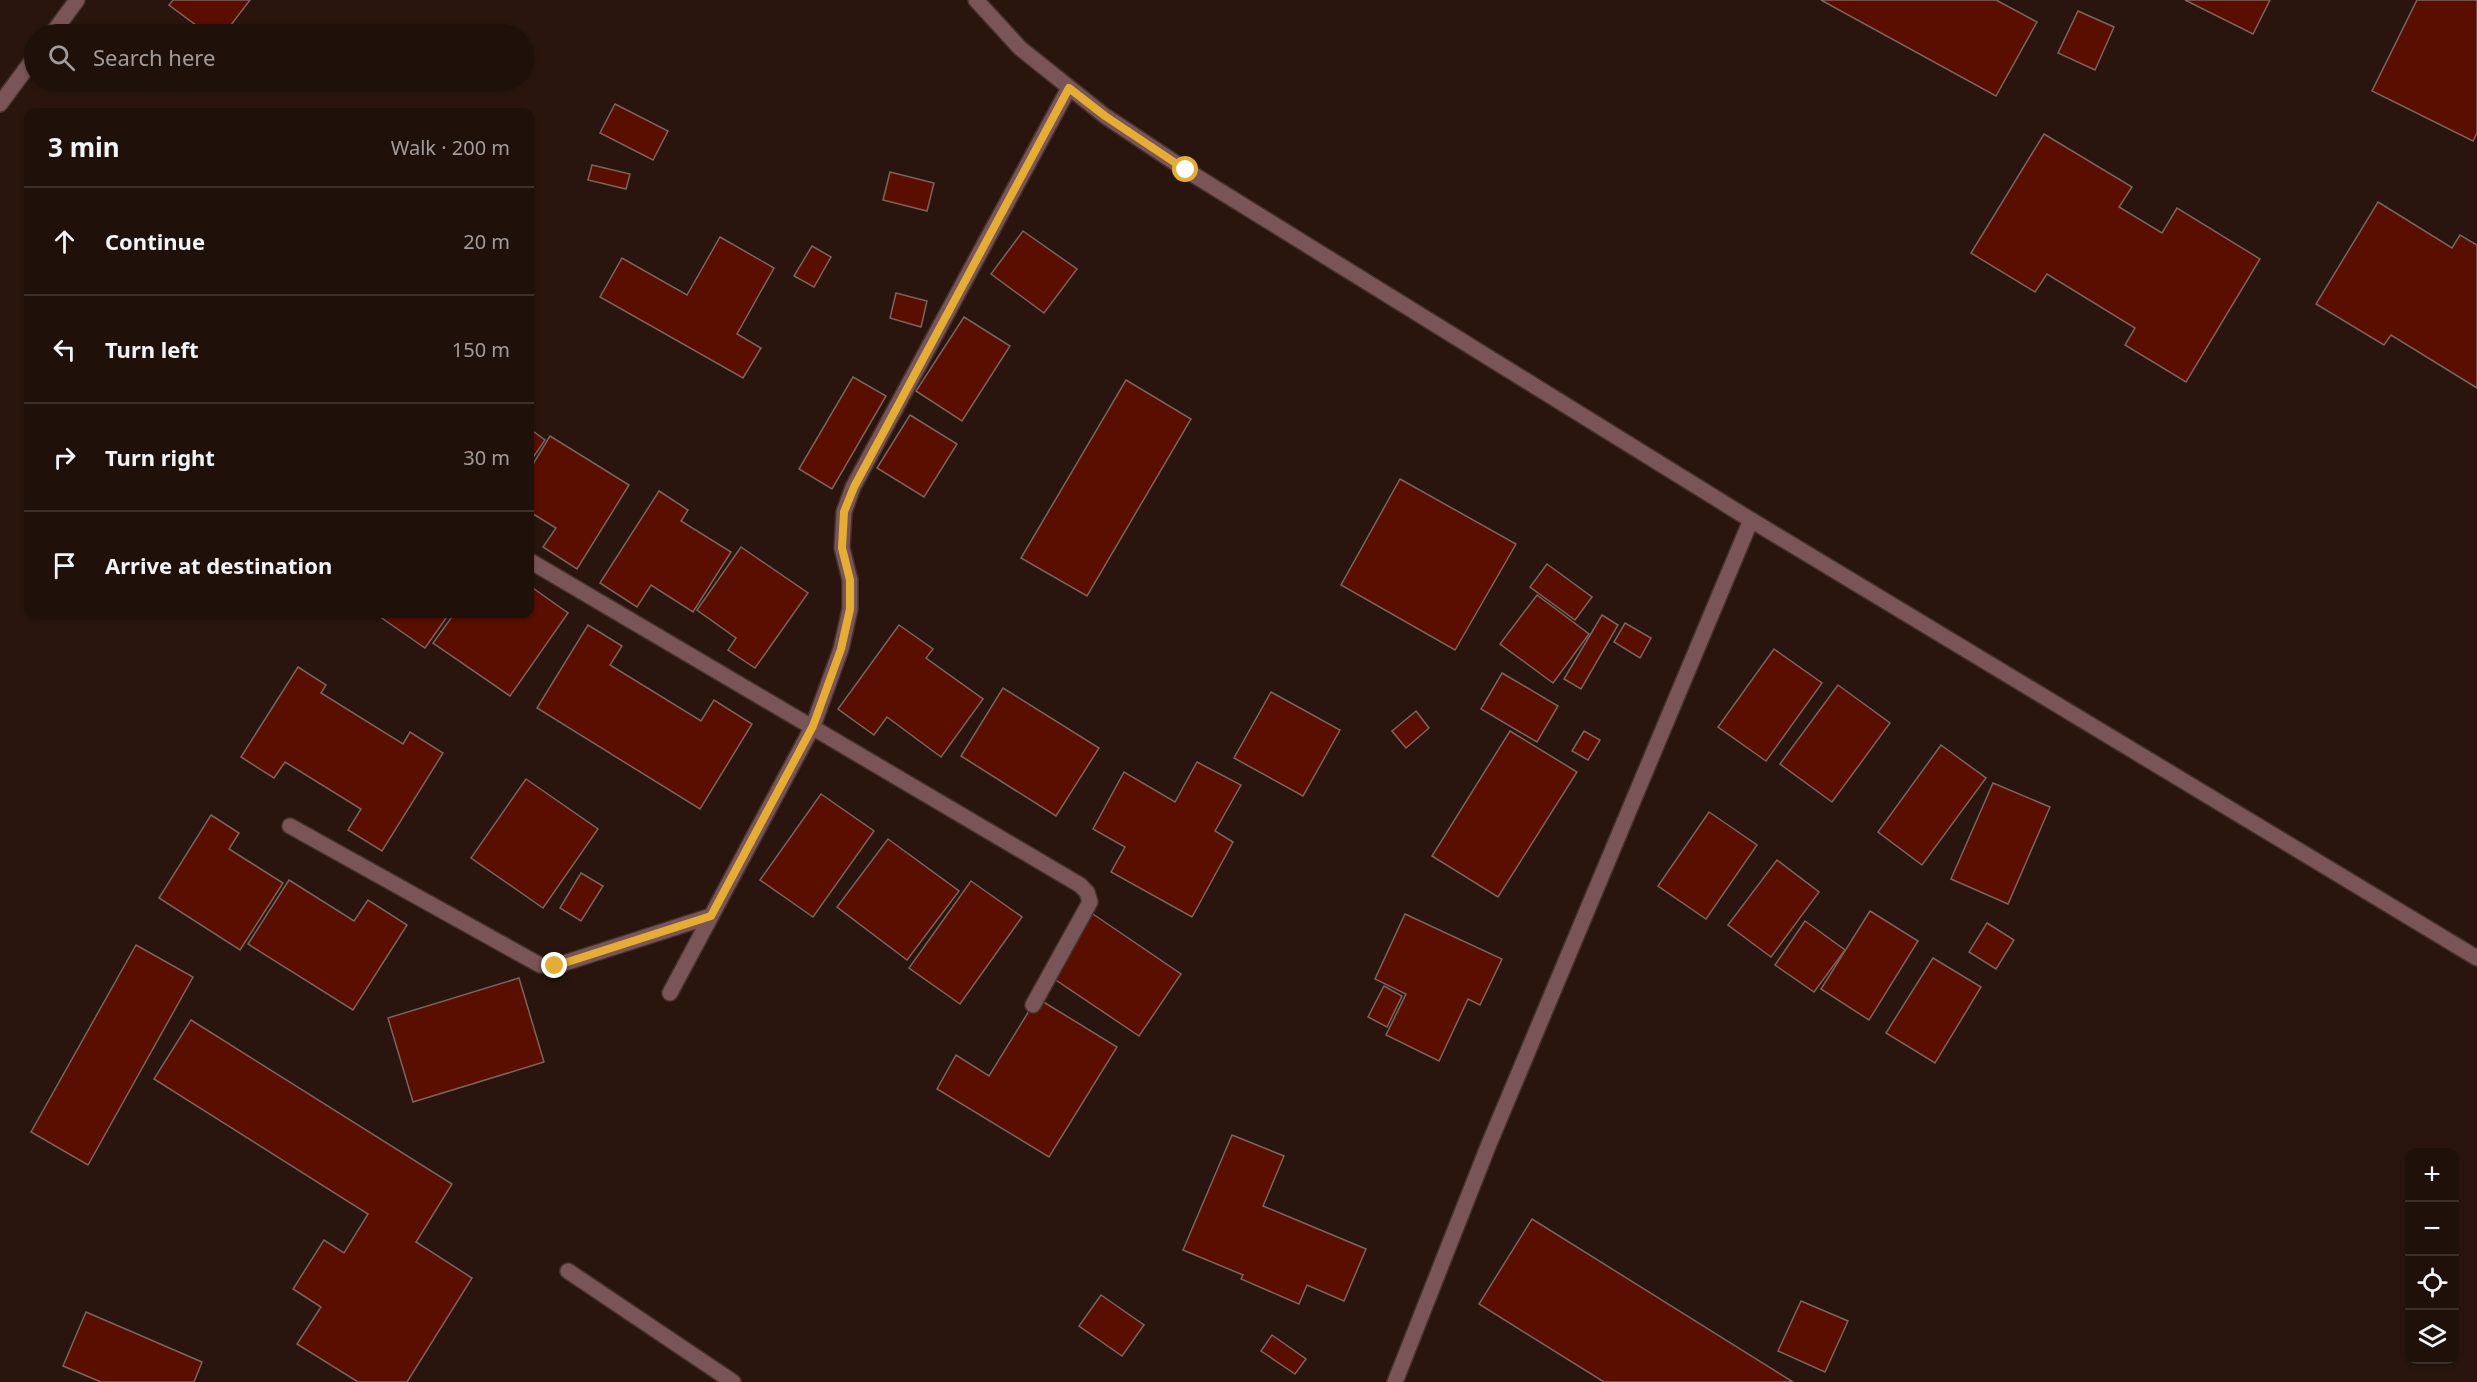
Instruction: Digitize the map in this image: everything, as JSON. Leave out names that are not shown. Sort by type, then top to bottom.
[{"type":"street","points":[[59,24],[77,0]]},
{"type":"street","points":[[976,0],[1020,48],[1069,88],[1105,116],[1186,170],[1751,520],[2477,957]]},
{"type":"street","points":[[0,104],[24,72]]},
{"type":"street","points":[[670,993],[813,726],[841,649],[850,609],[850,580],[842,548],[844,512],[854,487],[1069,88]]},
{"type":"street","points":[[1395,1382],[1489,1144],[1751,520]]},
{"type":"street","points":[[534,563],[1080,885],[1087,892],[1090,902],[1033,1005]]},
{"type":"street","points":[[290,826],[540,965],[555,966],[711,916]]},
{"type":"street","points":[[568,1271],[733,1382]]},
{"type":"building","points":[[173,0],[250,0],[232,24],[195,24],[169,5]]},
{"type":"building","points":[[1821,0],[1996,0],[2037,22],[1996,96]]},
{"type":"building","points":[[2185,0],[2270,0],[2253,34]]},
{"type":"building","points":[[2417,0],[2477,0],[2477,133],[2473,141],[2372,91]]},
{"type":"building","points":[[2078,11],[2114,27],[2095,70],[2058,53]]},
{"type":"building","points":[[615,104],[668,131],[653,160],[600,133]]},
{"type":"building","points":[[2044,134],[2132,187],[2119,207],[2162,233],[2177,208],[2260,259],[2186,382],[2125,345],[2135,328],[2047,274],[2035,292],[1971,253]]},
{"type":"building","points":[[592,165],[630,174],[626,189],[588,180]]},
{"type":"building","points":[[890,172],[934,183],[927,211],[883,200]]},
{"type":"building","points":[[2378,202],[2452,248],[2460,235],[2477,245],[2477,388],[2391,335],[2384,345],[2316,304]]},
{"type":"building","points":[[1023,231],[1077,269],[1044,313],[991,274]]},
{"type":"building","points":[[720,237],[774,268],[737,334],[761,348],[743,378],[600,297],[622,258],[687,295]]},
{"type":"building","points":[[812,246],[831,257],[814,287],[794,276]]},
{"type":"building","points":[[896,293],[927,301],[921,327],[890,318]]},
{"type":"building","points":[[964,317],[1010,346],[962,421],[916,391]]},
{"type":"building","points":[[853,377],[886,396],[832,489],[799,469]]},
{"type":"building","points":[[1126,380],[1191,419],[1087,596],[1021,558]]},
{"type":"building","points":[[910,415],[957,444],[924,497],[877,468]]},
{"type":"building","points":[[534,432],[545,440],[534,456]]},
{"type":"building","points":[[550,436],[629,485],[577,569],[543,547],[556,528],[534,514],[534,462]]},
{"type":"building","points":[[1400,479],[1516,544],[1455,650],[1341,585]]},
{"type":"building","points":[[659,491],[688,510],[681,521],[731,552],[693,612],[651,585],[637,607],[600,583]]},
{"type":"building","points":[[741,547],[808,593],[755,668],[728,650],[736,638],[697,610]]},
{"type":"building","points":[[1547,564],[1592,597],[1575,620],[1530,587]]},
{"type":"building","points":[[534,589],[568,613],[510,696],[433,643],[451,618],[534,618]]},
{"type":"building","points":[[1537,595],[1589,634],[1553,683],[1500,644]]},
{"type":"building","points":[[1602,615],[1618,625],[1581,689],[1564,679]]},
{"type":"building","points":[[382,618],[446,618],[425,648]]},
{"type":"building","points":[[1625,623],[1651,638],[1640,658],[1614,642]]},
{"type":"building","points":[[588,625],[622,646],[610,665],[701,721],[714,700],[752,724],[700,809],[537,708]]},
{"type":"building","points":[[899,625],[933,649],[926,658],[983,699],[941,757],[887,717],[874,735],[838,709]]},
{"type":"building","points":[[1774,649],[1822,683],[1766,761],[1718,727]]},
{"type":"building","points":[[298,667],[326,685],[321,693],[403,744],[410,732],[443,753],[382,851],[348,830],[361,809],[285,762],[274,778],[241,757]]},
{"type":"building","points":[[1502,673],[1558,706],[1537,742],[1481,709]]},
{"type":"building","points":[[1838,685],[1890,723],[1832,802],[1780,764]]},
{"type":"building","points":[[1003,688],[1099,748],[1056,816],[961,756]]},
{"type":"building","points":[[1271,692],[1340,730],[1303,796],[1234,758]]},
{"type":"building","points":[[1416,711],[1429,728],[1406,748],[1392,731]]},
{"type":"building","points":[[1510,731],[1577,772],[1498,897],[1432,856]]},
{"type":"building","points":[[1584,731],[1600,740],[1588,760],[1572,751]]},
{"type":"building","points":[[1941,745],[1986,778],[1922,865],[1878,832]]},
{"type":"building","points":[[1197,762],[1241,785],[1215,831],[1233,842],[1192,917],[1111,872],[1125,847],[1093,829],[1124,772],[1175,802]]},
{"type":"building","points":[[526,779],[598,829],[543,908],[471,858]]},
{"type":"building","points":[[1993,783],[2050,807],[2008,904],[1951,879]]},
{"type":"building","points":[[821,794],[874,831],[813,917],[760,880]]},
{"type":"building","points":[[1709,812],[1757,845],[1706,919],[1658,886]]},
{"type":"building","points":[[211,815],[239,833],[229,849],[283,883],[240,950],[159,898]]},
{"type":"building","points":[[888,839],[959,891],[907,960],[837,907]]},
{"type":"building","points":[[1777,860],[1819,892],[1771,957],[1728,925]]},
{"type":"building","points":[[581,873],[603,886],[581,921],[560,908]]},
{"type":"building","points":[[289,880],[354,921],[368,900],[407,925],[353,1010],[248,944]]},
{"type":"building","points":[[971,881],[1022,917],[960,1004],[909,968]]},
{"type":"building","points":[[1870,911],[1918,941],[1869,1020],[1821,989]]},
{"type":"building","points":[[1090,912],[1181,974],[1139,1036],[1047,974]]},
{"type":"building","points":[[1405,914],[1502,959],[1480,1005],[1468,999],[1439,1061],[1386,1035],[1406,994],[1375,979]]},
{"type":"building","points":[[1805,921],[1845,950],[1814,992],[1775,965]]},
{"type":"building","points":[[1987,923],[2014,940],[1996,969],[1969,952]]},
{"type":"building","points":[[136,945],[193,977],[88,1165],[31,1132]]},
{"type":"building","points":[[1933,958],[1981,987],[1935,1063],[1886,1033]]},
{"type":"building","points":[[519,978],[544,1062],[413,1102],[388,1018]]},
{"type":"building","points":[[1384,986],[1402,996],[1387,1027],[1368,1017]]},
{"type":"building","points":[[1037,998],[1117,1047],[1049,1157],[937,1089],[956,1055],[989,1076]]},
{"type":"building","points":[[191,1020],[452,1184],[416,1242],[472,1278],[407,1382],[358,1382],[297,1344],[321,1307],[293,1289],[324,1240],[344,1253],[368,1214],[154,1079]]},
{"type":"building","points":[[1232,1135],[1284,1156],[1263,1206],[1366,1249],[1344,1301],[1307,1285],[1299,1304],[1241,1279],[1243,1275],[1183,1250]]},
{"type":"building","points":[[1532,1219],[1793,1382],[1604,1382],[1479,1304]]},
{"type":"building","points":[[1101,1295],[1144,1325],[1122,1356],[1079,1326]]},
{"type":"building","points":[[1801,1301],[1848,1321],[1825,1372],[1778,1351]]},
{"type":"building","points":[[86,1312],[202,1362],[194,1382],[101,1382],[63,1366]]},
{"type":"building","points":[[1272,1335],[1306,1359],[1295,1374],[1261,1351]]},
{"type":"route","points":[[555,966],[711,916],[813,726],[841,649],[850,609],[850,580],[842,548],[844,512],[854,487],[1069,88],[1105,116],[1186,170]]}]
